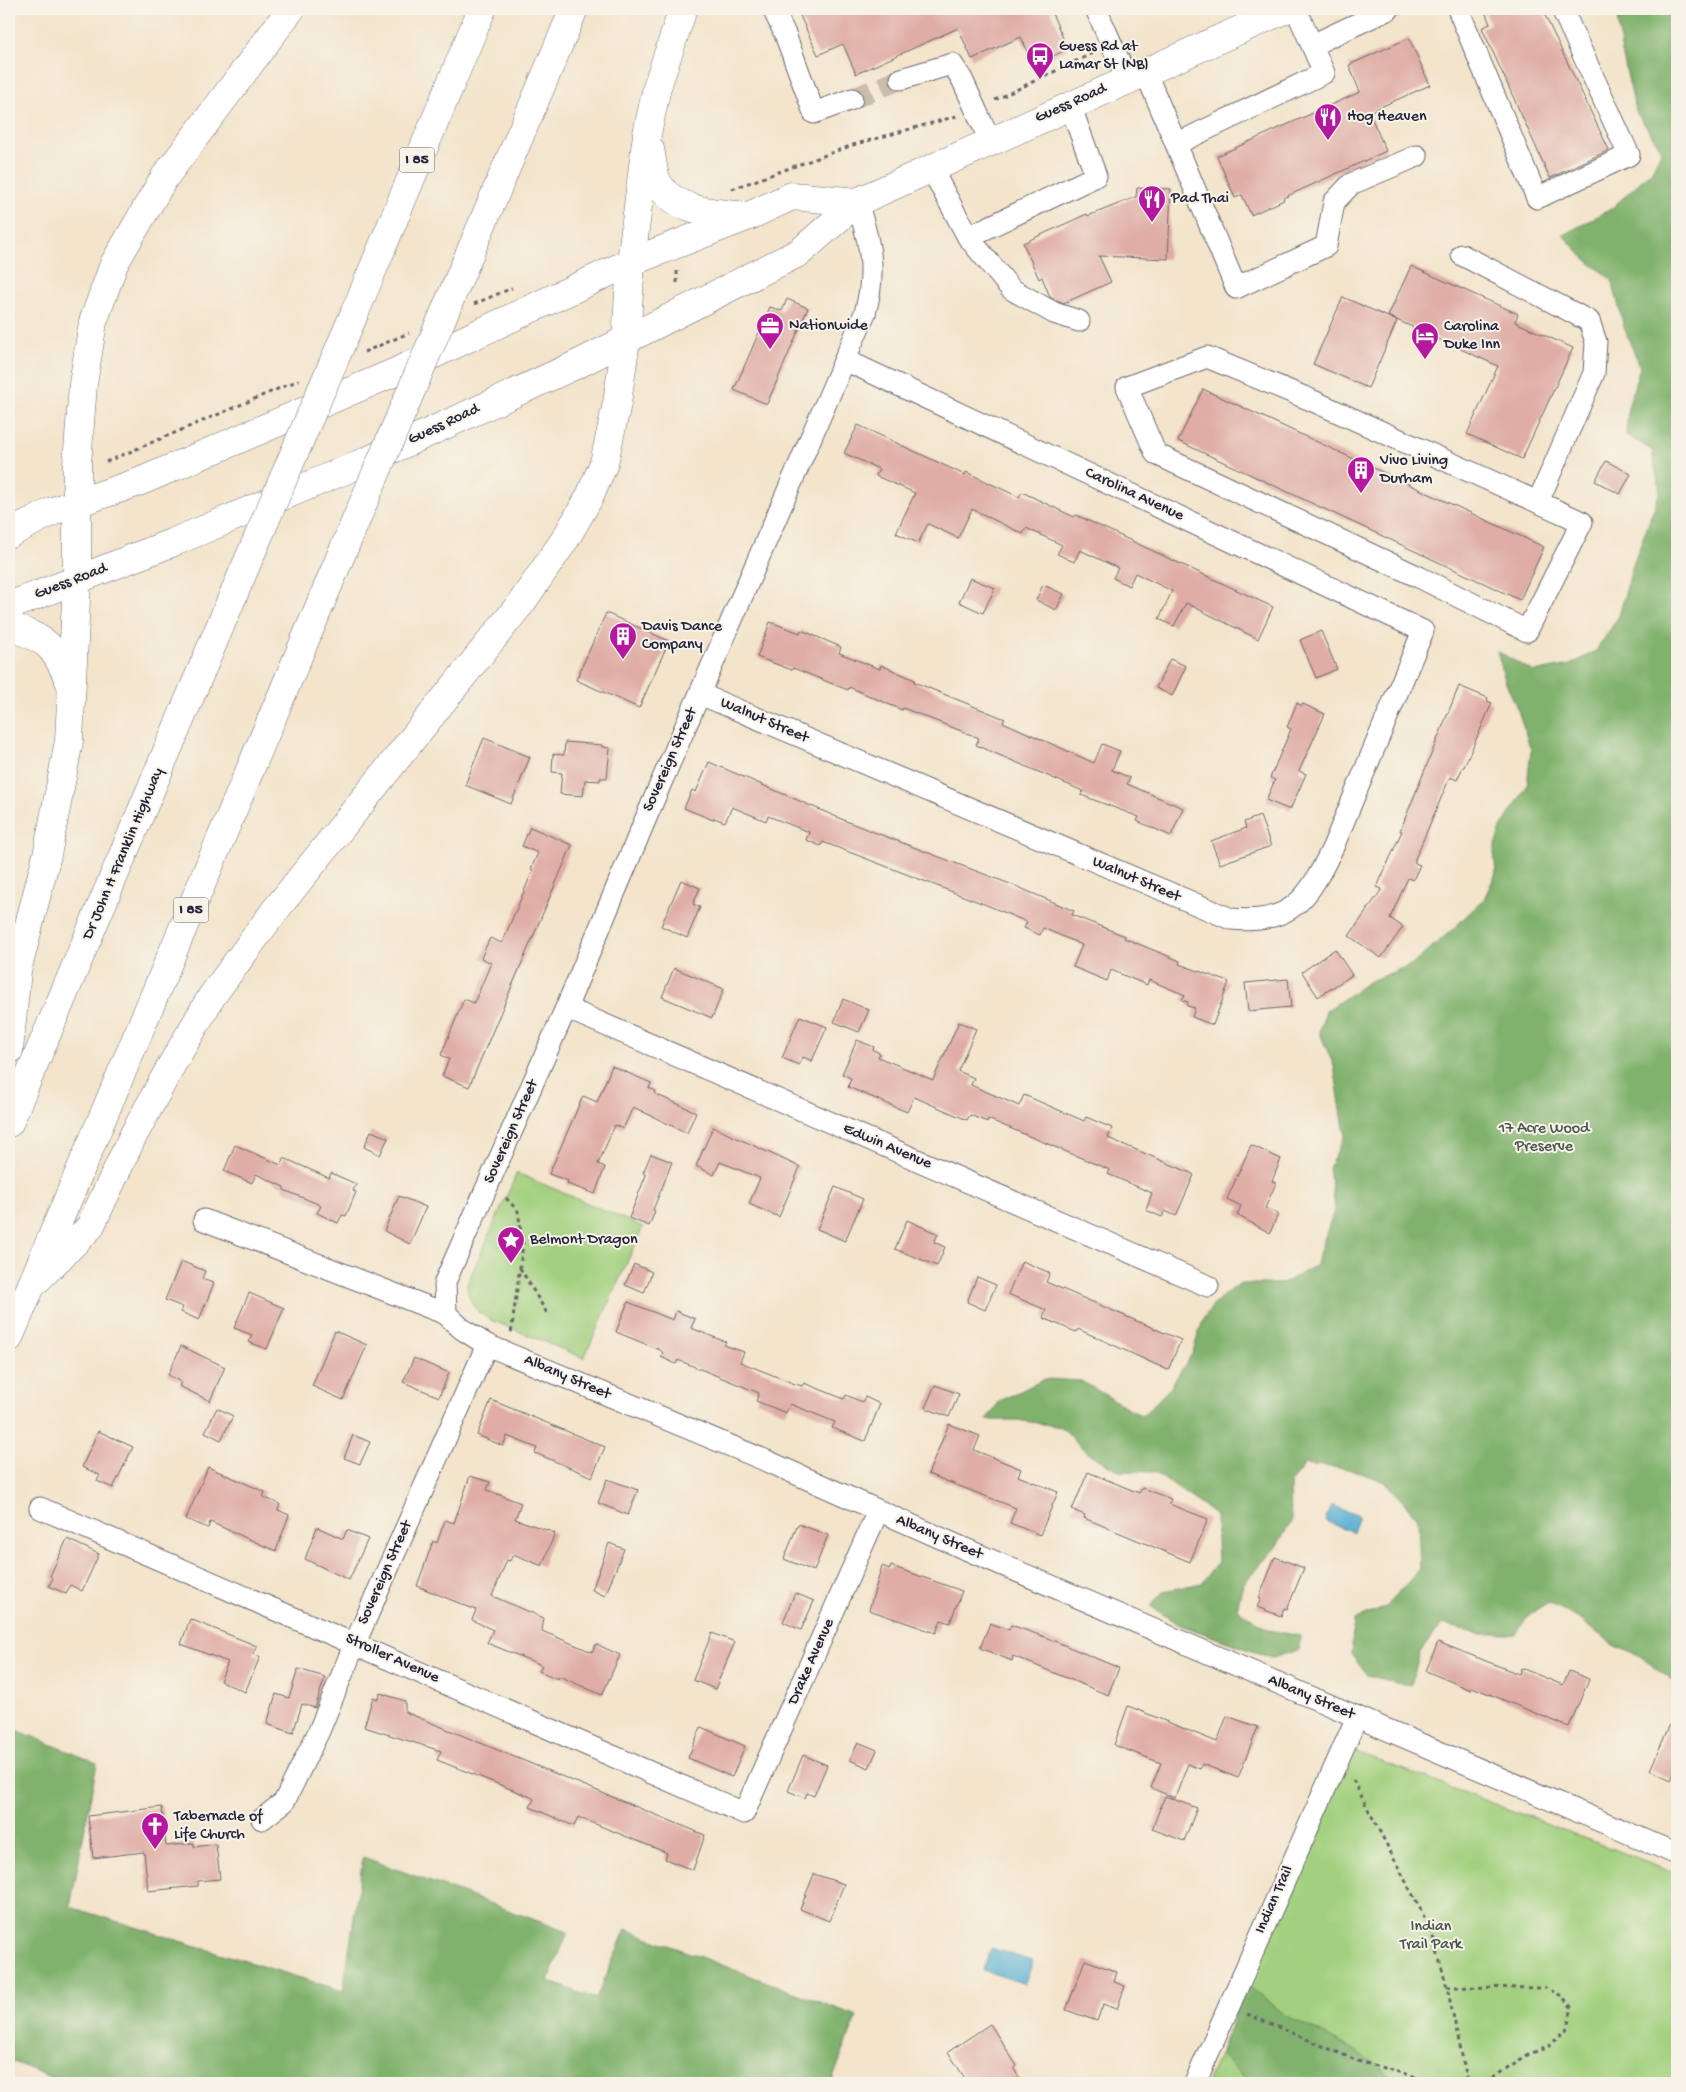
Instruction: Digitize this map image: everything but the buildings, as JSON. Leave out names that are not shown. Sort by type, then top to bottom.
[{"type":"main road","points":[[9,1050],[17,971],[47,855],[68,741],[77,580],[76,503],[86,355],[93,322],[114,264],[164,178],[291,9]]},
{"type":"main road","name":"Dr John H Franklin Highway","points":[[9,1123],[355,312],[482,9]]},
{"type":"main road","name":"I 85","points":[[9,1338],[574,9]]},
{"type":"main road","points":[[32,1285],[90,1227],[132,1138],[212,996],[278,905],[522,602],[566,538],[590,496],[604,463],[613,429],[626,340],[631,262],[647,134],[657,87],[683,9]]},
{"type":"main road","name":"Guess Road","points":[[9,606],[174,542],[369,460],[626,340],[800,252],[857,202],[1070,104],[1286,9]]},
{"type":"main road","points":[[647,134],[656,179],[664,192],[682,204],[701,211],[749,216]]},
{"type":"main road","name":"Guess Road","points":[[9,534],[53,511],[139,482],[400,370],[631,262],[749,216],[792,196],[857,202]]},
{"type":"main road","points":[[9,626],[36,636],[52,648],[62,664],[72,687]]},
{"type":"street","points":[[773,9],[785,34],[814,113],[852,99]]},
{"type":"street","points":[[1096,9],[1176,144],[1236,288],[1326,246],[1334,202],[1351,184],[1417,156]]},
{"type":"street","points":[[1176,144],[1324,73],[1296,9]]},
{"type":"street","points":[[1312,45],[1390,9]]},
{"type":"street","points":[[1458,9],[1537,198],[1629,155],[1562,9]]},
{"type":"street","points":[[901,79],[952,64],[962,79],[990,141]]},
{"type":"street","points":[[968,238],[1096,176],[1070,104]]},
{"type":"street","points":[[931,168],[968,238],[1011,289],[1054,313],[1079,321]]},
{"type":"street","name":"Sovereign Street","points":[[446,1314],[445,1282],[566,1008],[865,313],[873,272],[869,239],[857,202]]},
{"type":"street","points":[[1462,255],[1589,321],[1596,342],[1594,373],[1538,502]]},
{"type":"street","points":[[1207,357],[1311,400],[1538,502],[1582,522],[1527,631],[1419,577],[1156,454],[1127,387],[1207,357]]},
{"type":"street","name":"Carolina Avenue","points":[[845,360],[1423,631]]},
{"type":"street","name":"Walnut Street","points":[[700,694],[1214,914],[1231,919],[1254,920],[1277,916],[1292,908],[1306,896],[1318,877],[1423,631]]},
{"type":"street","name":"Edwin Avenue","points":[[566,1008],[1208,1286]]},
{"type":"street","name":"Albany Street","points":[[204,1220],[446,1314],[462,1329],[487,1345],[767,1461],[878,1511],[1677,1854]]},
{"type":"street","name":"Sovereign Street","points":[[262,1819],[284,1802],[319,1731],[355,1643],[487,1345]]},
{"type":"street","name":"Stroller Avenue","points":[[40,1508],[744,1813]]},
{"type":"street","name":"Drake Avenue","points":[[744,1813],[878,1511]]},
{"type":"street","name":"Indian Trail","points":[[1195,2083],[1357,1717]]},
{"type":"path","points":[[676,244],[677,313]]},
{"type":"path","points":[[488,1186],[505,1198],[518,1211],[522,1244],[510,1354]]},
{"type":"path","points":[[519,1267],[548,1315]]},
{"type":"path","points":[[1339,1755],[1431,1930],[1447,1987],[1468,2083]]},
{"type":"path","points":[[1447,1987],[1546,1988],[1562,1996],[1572,2008],[1566,2030],[1548,2047],[1529,2054],[1487,2083]]},
{"type":"path","points":[[1228,2006],[1358,2061],[1439,2083]]},
{"type":"green space","name":"17 Acre Wood Preserve","points":[[1624,9],[1677,9],[1677,1684],[1641,1657],[1613,1645],[1581,1620],[1549,1603],[1528,1615],[1516,1634],[1479,1634],[1442,1624],[1420,1652],[1411,1685],[1367,1675],[1351,1654],[1354,1621],[1385,1607],[1420,1569],[1418,1518],[1384,1481],[1348,1469],[1305,1464],[1290,1483],[1291,1522],[1276,1547],[1243,1584],[1237,1609],[1269,1630],[1300,1636],[1299,1650],[1272,1658],[1178,1624],[1150,1606],[1164,1591],[1202,1583],[1218,1562],[1216,1515],[1154,1472],[1120,1471],[1086,1452],[1062,1427],[1018,1420],[986,1420],[1000,1401],[1045,1379],[1081,1381],[1142,1416],[1169,1389],[1192,1354],[1204,1317],[1218,1300],[1239,1284],[1282,1284],[1315,1266],[1335,1208],[1329,1168],[1345,1135],[1334,1066],[1319,1031],[1326,1011],[1368,982],[1413,964],[1484,899],[1496,873],[1494,851],[1501,828],[1527,786],[1531,750],[1518,710],[1506,683],[1497,651],[1534,672],[1570,665],[1596,651],[1619,616],[1633,565],[1660,492],[1652,450],[1626,435],[1628,408],[1640,367],[1624,327],[1612,280],[1582,256],[1563,235],[1611,209],[1652,171],[1662,150],[1636,112],[1621,48],[1617,15]]},
{"type":"green space","points":[[517,1173],[643,1227],[584,1358],[491,1320],[476,1310],[469,1296],[467,1284]]},
{"type":"green space","points":[[9,1727],[97,1763],[70,1907],[343,1991],[363,1857],[568,1932],[548,1981],[596,1999],[626,1929],[857,2016],[831,2083],[65,2083],[9,2060]]},
{"type":"green space","name":"Indian Trail Park","points":[[1351,1750],[1677,1873],[1677,2083],[1207,2083]]},
{"type":"green space","points":[[1246,1984],[1283,2014],[1353,2049],[1398,2080],[1408,2083],[1251,2083],[1220,2055]]},
{"type":"water","points":[[1331,1505],[1359,1516],[1353,1532],[1325,1521]]},
{"type":"water","points":[[991,1948],[1033,1961],[1025,1984],[983,1970]]},
{"type":"tunnel","points":[[852,99],[901,79]]},
{"type":"place","name":"Guess Rd at Lamar St (NB)","points":[[1040,80]]},
{"type":"place","name":"Hog Heaven","points":[[1328,141]]},
{"type":"place","name":"Pad Thai","points":[[1152,223]]},
{"type":"place","name":"Nationwide","points":[[770,350]]},
{"type":"place","name":"Carolina Duke Inn","points":[[1425,360]]},
{"type":"place","name":"Vivo Living Durham","points":[[1361,494]]},
{"type":"place","name":"Davis Dance Company","points":[[623,660]]},
{"type":"place","name":"Belmont Dragon","points":[[511,1264]]},
{"type":"place","name":"Tabernacle of Life Church","points":[[155,1850]]}]
